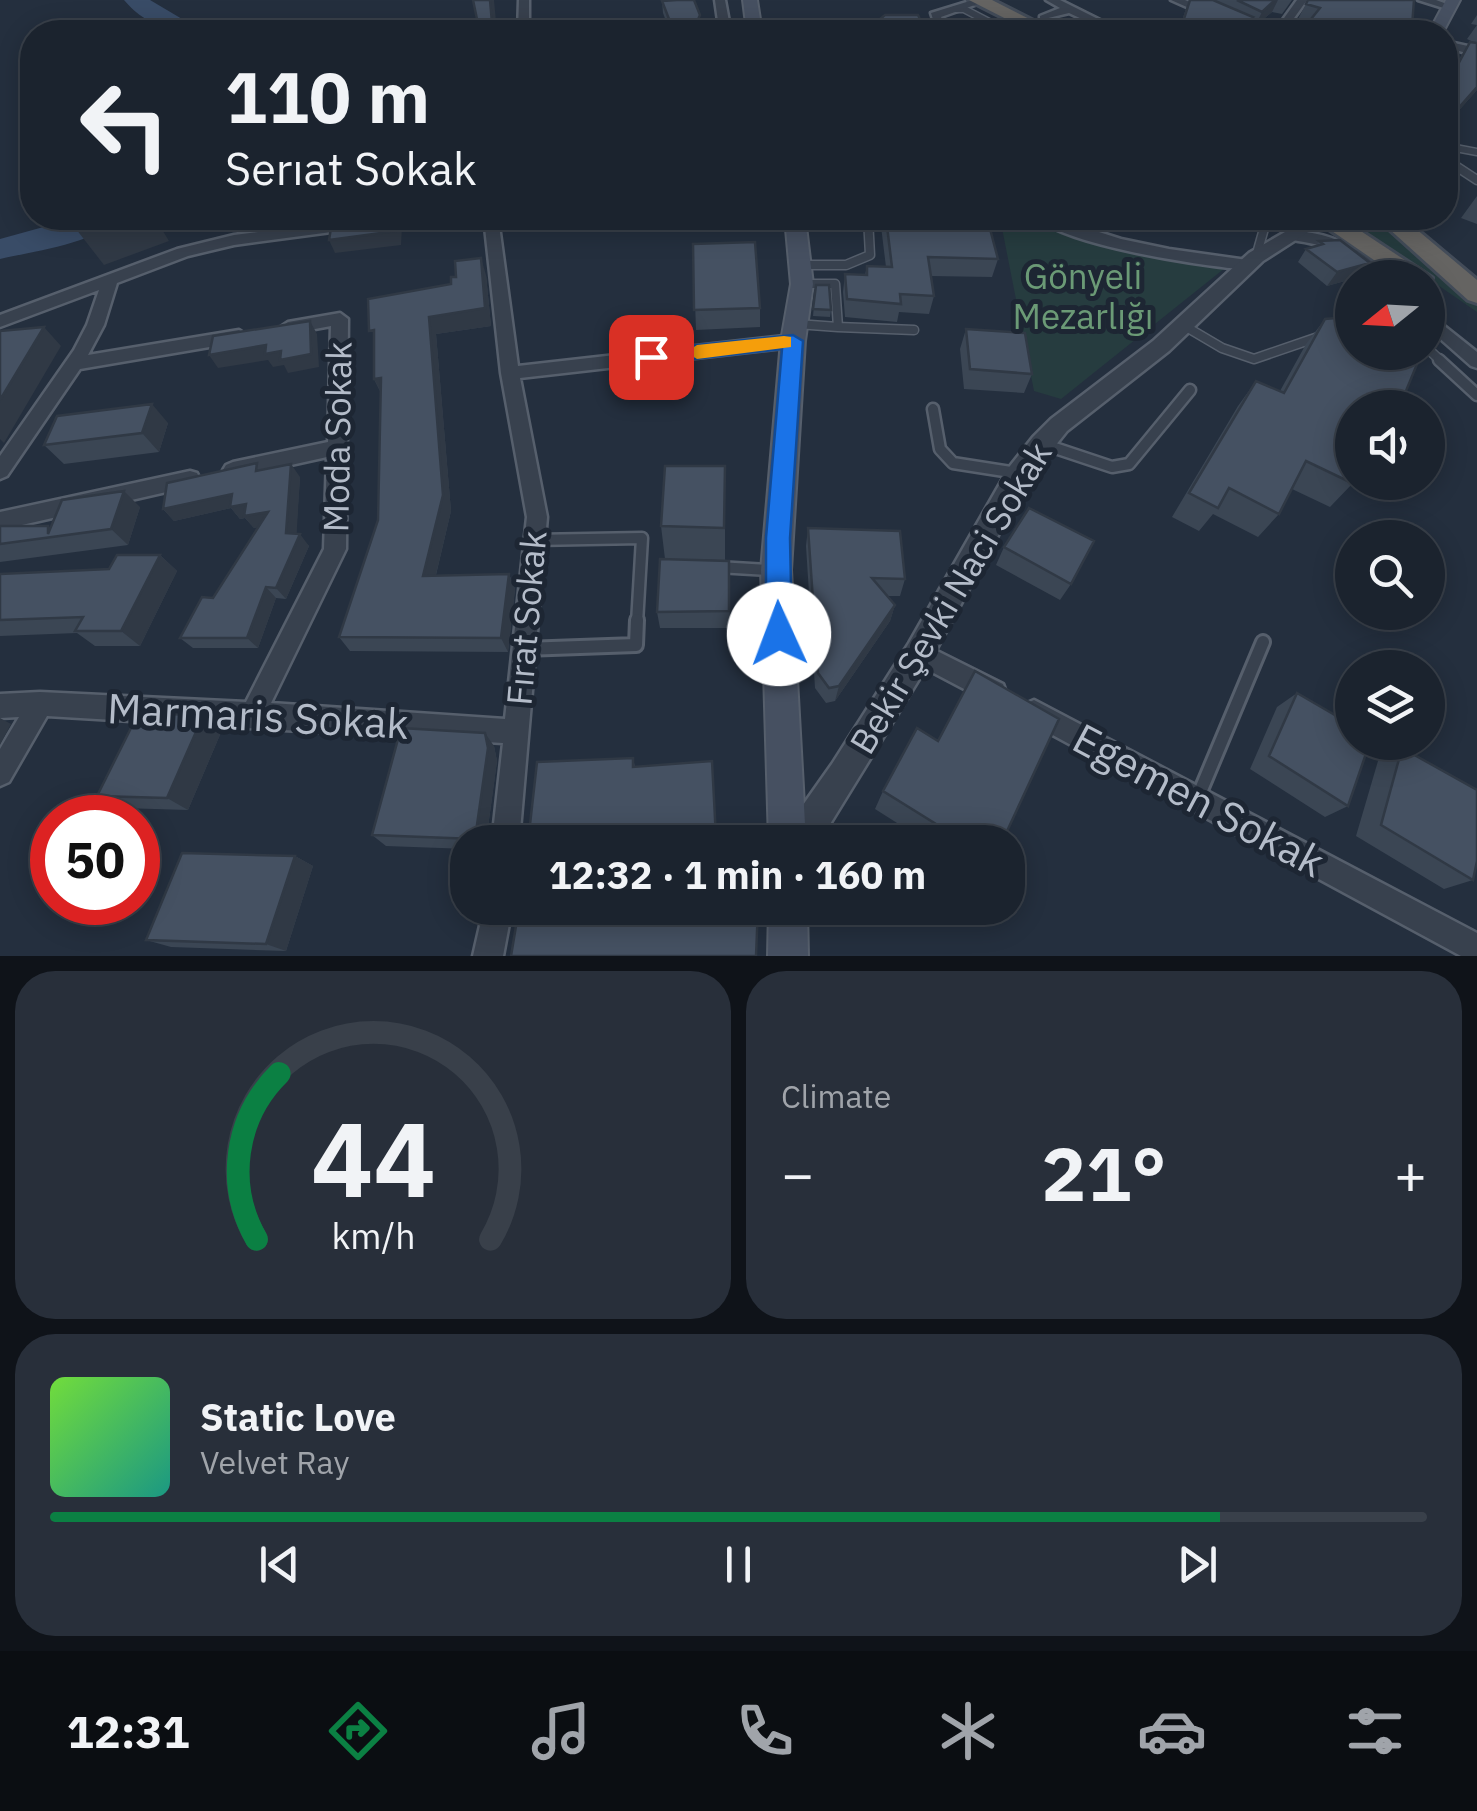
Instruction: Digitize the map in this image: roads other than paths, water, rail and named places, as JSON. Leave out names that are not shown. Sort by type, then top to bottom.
[{"type":"highway","points":[[1004,0],[1047,17]]},
{"type":"highway","points":[[979,1],[1047,17]]},
{"type":"highway","points":[[1342,230],[1390,260]]},
{"type":"highway","points":[[1403,230],[1477,294]]},
{"type":"highway","points":[[1445,295],[1477,318]]},
{"type":"main road","points":[[787,825],[776,570],[802,274],[797,230]]},
{"type":"main road","points":[[788,925],[788,956]]},
{"type":"street","points":[[1176,0],[1224,20]]},
{"type":"street","points":[[1423,0],[1452,4]]},
{"type":"street","points":[[937,20],[935,14],[979,1]]},
{"type":"street","points":[[1047,17],[1069,8],[1094,20]]},
{"type":"street","points":[[1047,17],[1069,8]]},
{"type":"street","points":[[0,321],[183,252],[287,230]]},
{"type":"street","name":"Fırat Sokak","points":[[492,230],[510,373],[537,517],[508,825]]},
{"type":"street","points":[[1072,230],[1208,262],[1256,257]]},
{"type":"street","name":"Bekir Şevki Naci Sokak","points":[[806,825],[919,653],[1018,473],[1059,425],[1183,325],[1286,230]]},
{"type":"street","points":[[1300,230],[1328,238],[1361,260]]},
{"type":"street","points":[[0,471],[73,364],[108,296],[109,280]]},
{"type":"street","name":"Moda Sokak","points":[[73,364],[340,319],[336,549],[253,714]]},
{"type":"street","points":[[510,373],[795,333]]},
{"type":"street","points":[[1445,334],[1477,362]]},
{"type":"street","points":[[0,520],[338,447]]},
{"type":"street","name":"Egemen Sokak","points":[[919,653],[1198,797],[1477,950]]},
{"type":"street","points":[[0,773],[40,704]]},
{"type":"street","name":"Marmaris Sokak","points":[[0,706],[40,704],[253,714],[516,732]]},
{"type":"street","points":[[488,956],[494,925]]},
{"type":"lane","points":[[955,9],[964,9],[985,20]]},
{"type":"lane","points":[[802,274],[863,260],[870,255],[869,230]]},
{"type":"lane","points":[[1256,257],[1263,230]]},
{"type":"lane","points":[[802,274],[835,284],[838,327]]},
{"type":"lane","points":[[1183,325],[1229,351],[1252,358],[1264,358],[1304,337],[1335,334]]},
{"type":"lane","points":[[795,333],[838,327],[914,330]]},
{"type":"lane","points":[[1445,365],[1477,395]]},
{"type":"lane","points":[[1042,444],[1112,467],[1128,464],[1190,390]]},
{"type":"lane","points":[[933,409],[940,449],[953,463],[1018,473]]},
{"type":"lane","points":[[523,649],[636,646],[642,538],[534,540]]},
{"type":"lane","points":[[640,567],[658,567]]},
{"type":"lane","points":[[710,567],[776,570]]},
{"type":"lane","points":[[1198,797],[1263,642]]},
{"type":"waterway","points":[[135,0],[165,20]]},
{"type":"waterway","points":[[0,249],[75,230]]},
{"type":"park label","name":"Gönyeli Mezarlığı","points":[[1083,297]]}]
